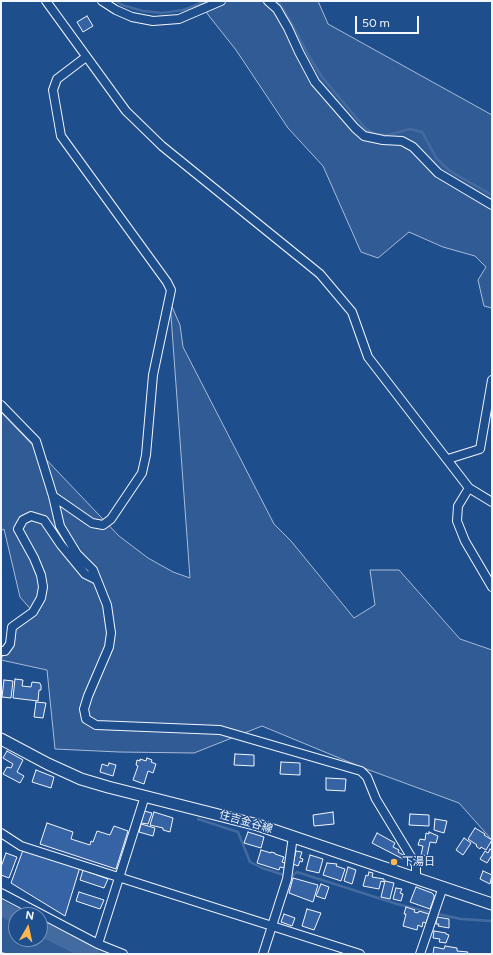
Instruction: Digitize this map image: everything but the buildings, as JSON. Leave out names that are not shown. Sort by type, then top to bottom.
[{"type":"main road","name":"住吉金谷線","points":[[1,739],[48,764],[81,779],[258,825],[492,904]]},
{"type":"street","points":[[46,1],[126,112],[162,146],[320,274],[352,312],[368,357],[406,408],[469,488],[492,502]]},
{"type":"street","points":[[102,1],[132,17],[153,21],[179,19],[221,1]]},
{"type":"street","points":[[268,1],[277,9],[315,82],[355,128],[364,136],[383,140],[402,141],[413,147],[438,173],[492,205]]},
{"type":"street","points":[[53,496],[92,524],[103,525],[111,519],[142,473],[146,455],[153,375],[171,290],[167,282],[61,136],[53,90],[57,79],[86,57]]},
{"type":"street","points":[[448,460],[480,449],[492,380]]},
{"type":"street","points":[[1,405],[36,441],[53,496],[60,526],[77,554],[93,570],[107,605],[111,633],[109,647],[88,696],[84,709],[86,719],[96,725],[220,730],[361,771],[367,777],[376,799],[416,865],[416,878]]},
{"type":"street","points":[[469,488],[458,506],[457,521],[465,541],[492,587]]},
{"type":"street","points":[[1,651],[5,651],[10,644],[12,626],[33,612],[41,598],[43,587],[41,575],[34,558],[18,529],[23,520],[31,516],[44,520],[61,545],[85,574],[97,580]]},
{"type":"street","points":[[98,944],[145,796]]},
{"type":"street","points":[[1,833],[21,846],[360,954]]},
{"type":"street","points":[[263,954],[288,876],[293,836]]},
{"type":"street","points":[[420,954],[443,887]]},
{"type":"street","points":[[1,893],[98,944],[123,954]]},
{"type":"shaded area","points":[[199,1],[318,1],[328,24],[492,115],[492,308],[484,306],[478,280],[486,267],[475,256],[443,247],[409,232],[378,258],[361,252],[323,166],[288,128],[236,50]]},
{"type":"shaded area","points":[[170,302],[180,325],[183,347],[274,524],[291,541],[354,618],[375,605],[370,570],[399,570],[460,639],[492,650],[492,840],[459,803],[361,767],[262,726],[194,753],[55,749],[47,670],[1,660],[12,632],[33,612],[20,597],[4,529],[1,531],[1,412],[119,536],[148,558],[173,572],[190,578]]},
{"type":"shaded area","points":[[1,898],[22,907],[8,907],[8,947],[48,947],[48,920],[112,954],[7,954],[1,952]]},
{"type":"waterway","points":[[116,1],[122,5],[143,11],[162,13],[183,10],[207,1]]},
{"type":"waterway","points":[[278,1],[322,77],[366,129],[376,134],[387,135],[410,129],[422,132],[437,159],[450,171],[492,195]]},
{"type":"waterway","points":[[198,819],[238,832],[250,862],[262,868],[292,876],[297,872],[397,904],[429,912]]},
{"type":"waterway","points":[[1,908],[8,912]]},
{"type":"waterway","points":[[438,914],[461,919],[492,921]]},
{"type":"waterway","points":[[48,932],[92,954]]},
{"type":"place","name":"下湯日","points":[[394,862]]}]
